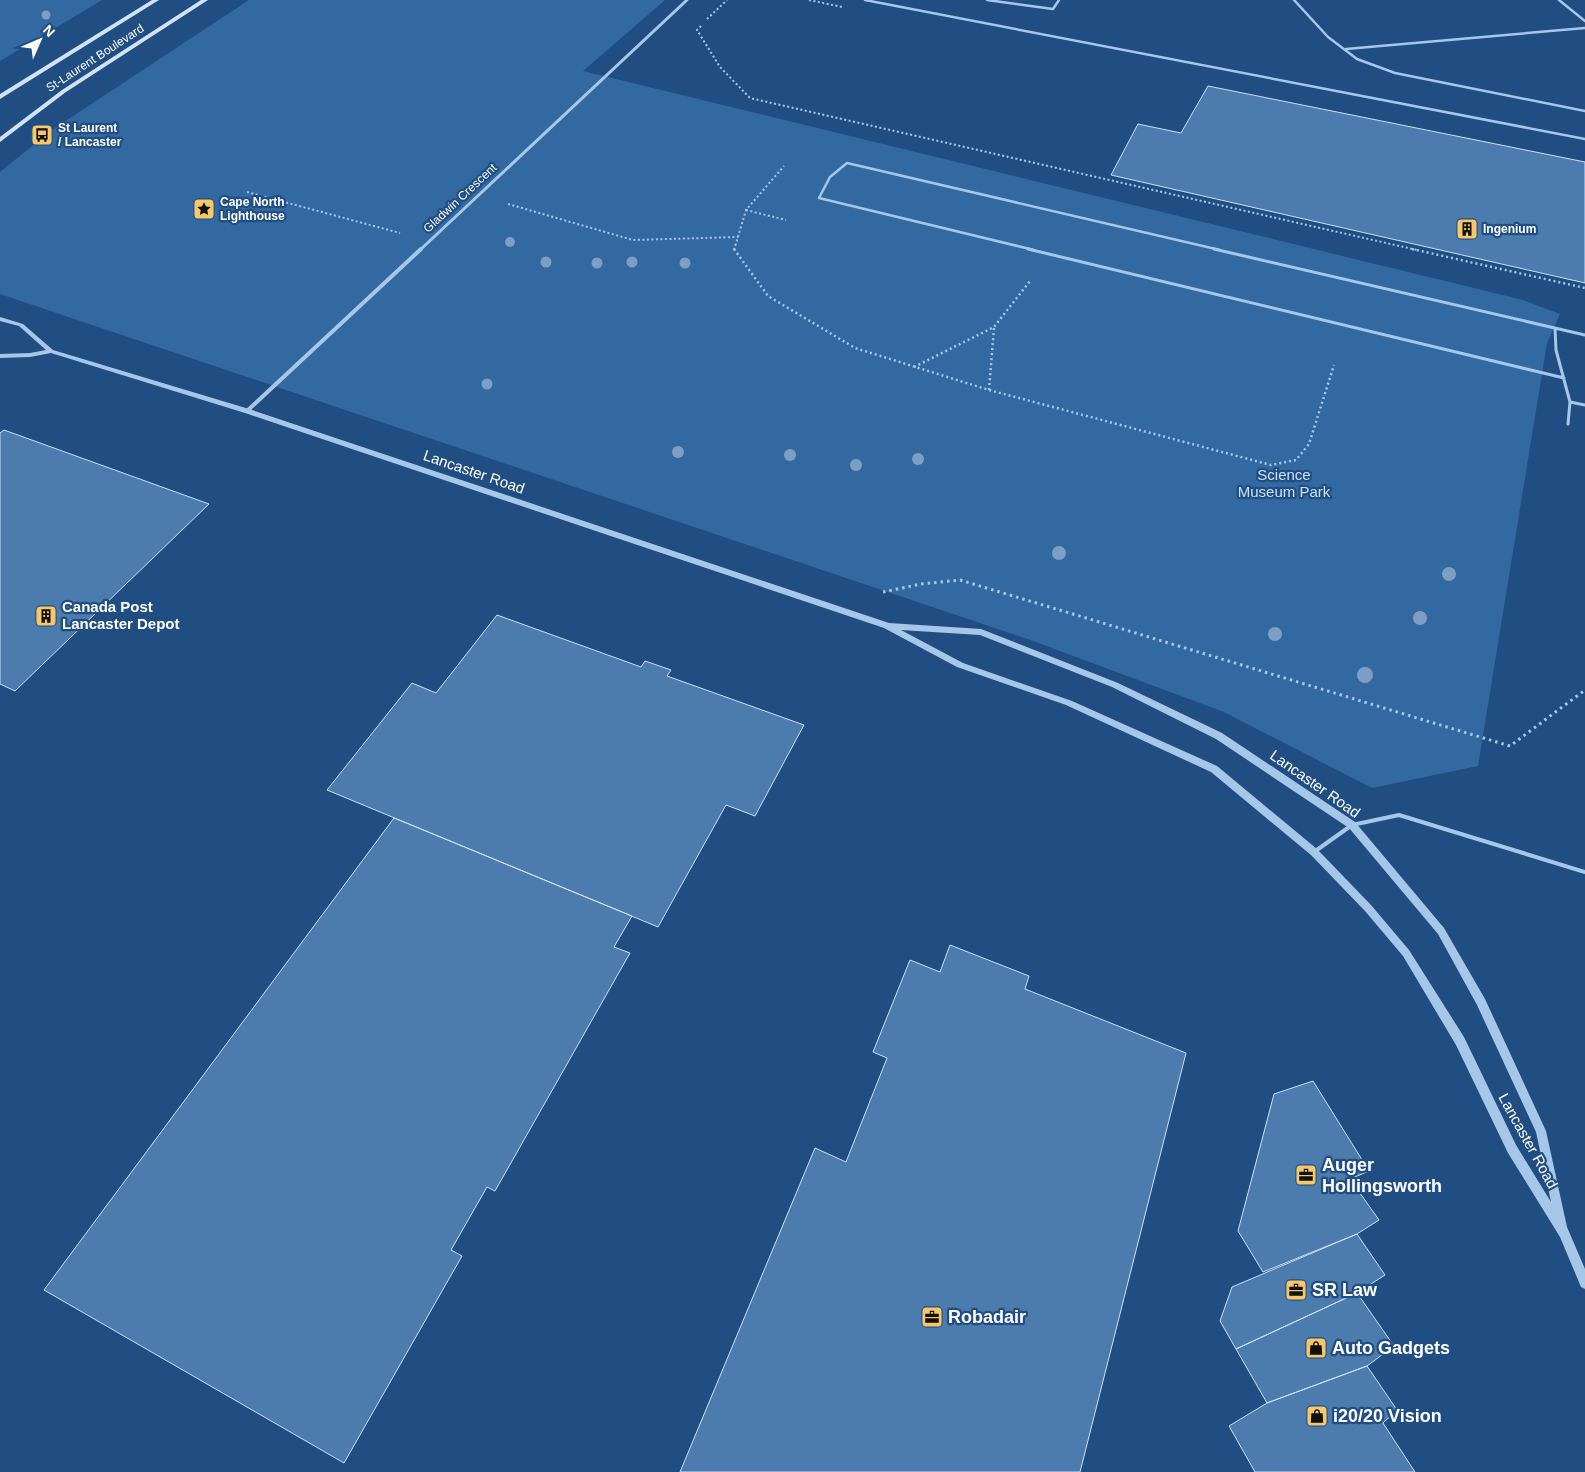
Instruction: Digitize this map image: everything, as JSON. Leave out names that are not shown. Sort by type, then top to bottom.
[{"type":"main road","name":"St-Laurent Boulevard","points":[[0,97],[156,0]]},
{"type":"main road","name":"St-Laurent Boulevard","points":[[0,140],[64,91],[205,0]]},
{"type":"street","name":"Gladwin Crescent","points":[[247,410],[687,0]]},
{"type":"street","name":"Lancaster Road","points":[[0,319],[21,325],[51,351],[247,410],[887,626],[960,665],[1069,703],[1214,769],[1314,852],[1368,908],[1406,953],[1460,1041],[1512,1149],[1564,1233],[1585,1283]]},
{"type":"street","name":"Lancaster Road","points":[[0,356],[30,355],[51,351]]},
{"type":"street","name":"Lancaster Road","points":[[887,626],[981,632],[1115,685],[1219,736],[1352,825],[1441,931],[1481,1002],[1540,1132],[1564,1233]]},
{"type":"lane","points":[[865,0],[1585,139]]},
{"type":"lane","points":[[988,0],[1053,9],[1059,0]]},
{"type":"lane","points":[[1294,0],[1328,38],[1357,59],[1395,73],[1585,110]]},
{"type":"lane","points":[[1560,0],[1585,21]]},
{"type":"lane","points":[[1345,50],[1585,28]]},
{"type":"lane","points":[[1564,378],[819,198],[830,177],[847,164],[1585,335]]},
{"type":"lane","points":[[1555,328],[1556,350],[1570,402],[1568,424]]},
{"type":"lane","points":[[1570,402],[1585,405]]},
{"type":"lane","points":[[1314,852],[1352,825],[1399,815],[1585,872]]},
{"type":"path","points":[[727,0],[697,30],[706,50],[732,82],[750,98],[1585,288]]},
{"type":"path","points":[[784,166],[746,210],[734,250],[768,296],[855,348],[988,390],[1270,465],[1296,460],[1309,444],[1334,365]]},
{"type":"path","points":[[247,192],[429,241]]},
{"type":"path","points":[[478,195],[633,240],[738,238]]},
{"type":"path","points":[[746,210],[786,220]]},
{"type":"path","points":[[914,367],[994,327],[1030,282]]},
{"type":"path","points":[[988,390],[994,327]]},
{"type":"path","points":[[883,592],[921,584],[960,580],[1510,746],[1585,690]]},
{"type":"green space","points":[[0,0],[102,0],[0,61]]},
{"type":"green space","name":"Science Museum Park","points":[[249,0],[665,0],[583,71],[1523,300],[1560,314],[1547,343],[1478,766],[1372,788],[1224,712],[1025,638],[0,294],[0,172],[52,130]]},
{"type":"building","name":"Ingenium","points":[[1208,86],[1585,162],[1585,283],[1111,175],[1138,124],[1181,133]]},
{"type":"building","name":"Canada Post Lancaster Depot","points":[[4,430],[209,504],[15,691],[0,684],[0,433]]},
{"type":"building","points":[[497,615],[641,667],[645,661],[671,670],[667,676],[804,725],[755,816],[726,805],[658,927],[327,790],[412,683],[436,693]]},
{"type":"building","points":[[394,818],[632,916],[614,947],[630,953],[495,1191],[487,1187],[451,1250],[462,1256],[344,1463],[44,1290]]},
{"type":"building","name":"Robadair","points":[[950,945],[1029,976],[1025,989],[1186,1053],[1080,1472],[680,1472],[815,1148],[846,1162],[887,1058],[873,1052],[910,960],[940,972]]},
{"type":"building","name":"Auger Hollingsworth","points":[[1313,1081],[1369,1171],[1350,1179],[1379,1220],[1357,1234],[1263,1272],[1238,1231],[1274,1094]]},
{"type":"building","name":"SR Law","points":[[1357,1234],[1385,1275],[1357,1293],[1236,1349],[1220,1321],[1232,1287]]},
{"type":"building","name":"Auto Gadgets","points":[[1357,1293],[1394,1346],[1367,1366],[1267,1403],[1236,1349]]},
{"type":"building","name":"i20/20 Vision","points":[[1367,1366],[1397,1410],[1383,1423],[1415,1472],[1255,1472],[1229,1426],[1267,1403]]},
{"type":"place","name":"St Laurent / Lancaster","points":[[42,135]]},
{"type":"place","name":"Cape North Lighthouse","points":[[204,209]]},
{"type":"place","name":"Ingenium","points":[[1467,229]]},
{"type":"place","name":"Canada Post Lancaster Depot","points":[[46,616]]},
{"type":"place","name":"Auger Hollingsworth","points":[[1306,1175]]},
{"type":"place","name":"SR Law","points":[[1296,1290]]},
{"type":"place","name":"Robadair","points":[[932,1317]]},
{"type":"place","name":"Auto Gadgets","points":[[1316,1348]]},
{"type":"place","name":"i20/20 Vision","points":[[1317,1416]]}]
